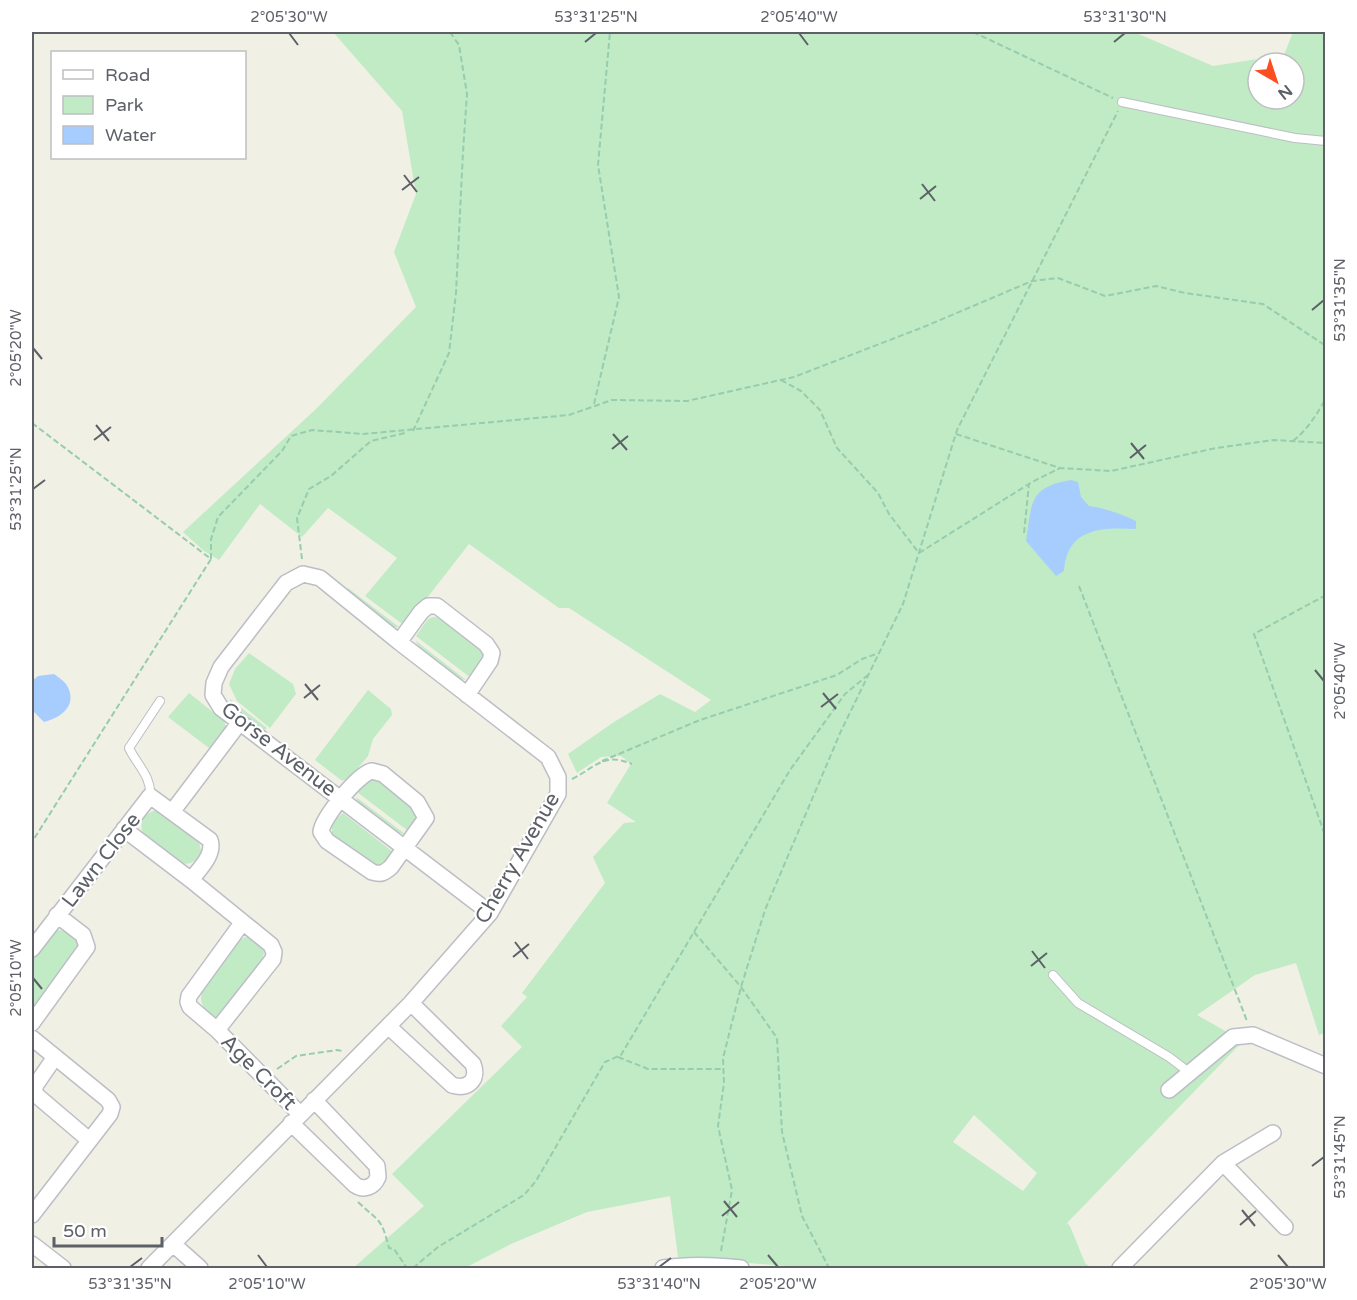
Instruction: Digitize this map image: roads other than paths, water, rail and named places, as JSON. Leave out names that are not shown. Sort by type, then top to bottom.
[{"type":"street","name":"Cherry Avenue","points":[[149,1269],[411,1003],[490,913],[558,794],[558,777],[548,757],[320,578],[303,574],[286,583],[221,667]]},
{"type":"street","points":[[399,642],[421,612],[428,606],[437,606],[486,644],[492,653],[490,661],[467,694]]},
{"type":"street","name":"Gorse Avenue","points":[[221,667],[214,683],[213,695],[221,708],[490,913]]},
{"type":"street","points":[[191,880],[210,854],[212,844],[210,840],[172,812],[240,722]]},
{"type":"street","name":"Gorse Avenue","points":[[372,771],[383,774],[417,802],[426,818],[391,867],[379,874],[323,837],[321,828],[342,799],[363,774],[372,771]]},
{"type":"street","name":"Lawn Close","points":[[32,949],[150,796],[172,812]]},
{"type":"street","name":"Age Croft","points":[[124,829],[271,945],[274,952],[273,959],[217,1030]]},
{"type":"street","name":"Lawn Close","points":[[32,1023],[87,947],[83,935],[57,915]]},
{"type":"street","name":"Age Croft","points":[[242,923],[189,996],[188,1002],[190,1007],[217,1030],[266,1080],[295,1119]]},
{"type":"street","points":[[388,1026],[452,1085],[463,1087],[471,1083],[475,1076],[473,1064],[411,1003]]},
{"type":"street","points":[[1169,1090],[1233,1037],[1253,1035],[1326,1066]]},
{"type":"street","points":[[32,1038],[112,1104],[110,1114],[32,1215]]},
{"type":"street","points":[[56,1057],[35,1086],[34,1094],[89,1140]]},
{"type":"street","points":[[295,1119],[355,1185],[363,1188],[374,1184],[378,1177],[377,1166],[314,1100]]},
{"type":"street","points":[[1125,1267],[1222,1164],[1273,1133]]},
{"type":"street","points":[[1222,1164],[1286,1227]]},
{"type":"street","points":[[32,1244],[63,1269]]},
{"type":"street","points":[[173,1244],[200,1269]]},
{"type":"street","points":[[663,1269],[685,1265],[741,1269]]},
{"type":"lane","points":[[1122,102],[1296,138],[1326,141]]},
{"type":"lane","points":[[150,796],[151,788],[148,777],[129,748],[160,701]]},
{"type":"lane","points":[[1053,975],[1078,1003],[1169,1057],[1190,1073]]},
{"type":"water","points":[[1071,480],[1078,482],[1081,497],[1089,506],[1136,521],[1136,529],[1099,530],[1079,538],[1067,557],[1064,571],[1056,576],[1026,541],[1032,507],[1039,493],[1047,487]]},
{"type":"water","points":[[54,674],[66,684],[71,698],[67,709],[57,717],[44,722],[32,710],[32,681],[38,676]]}]
